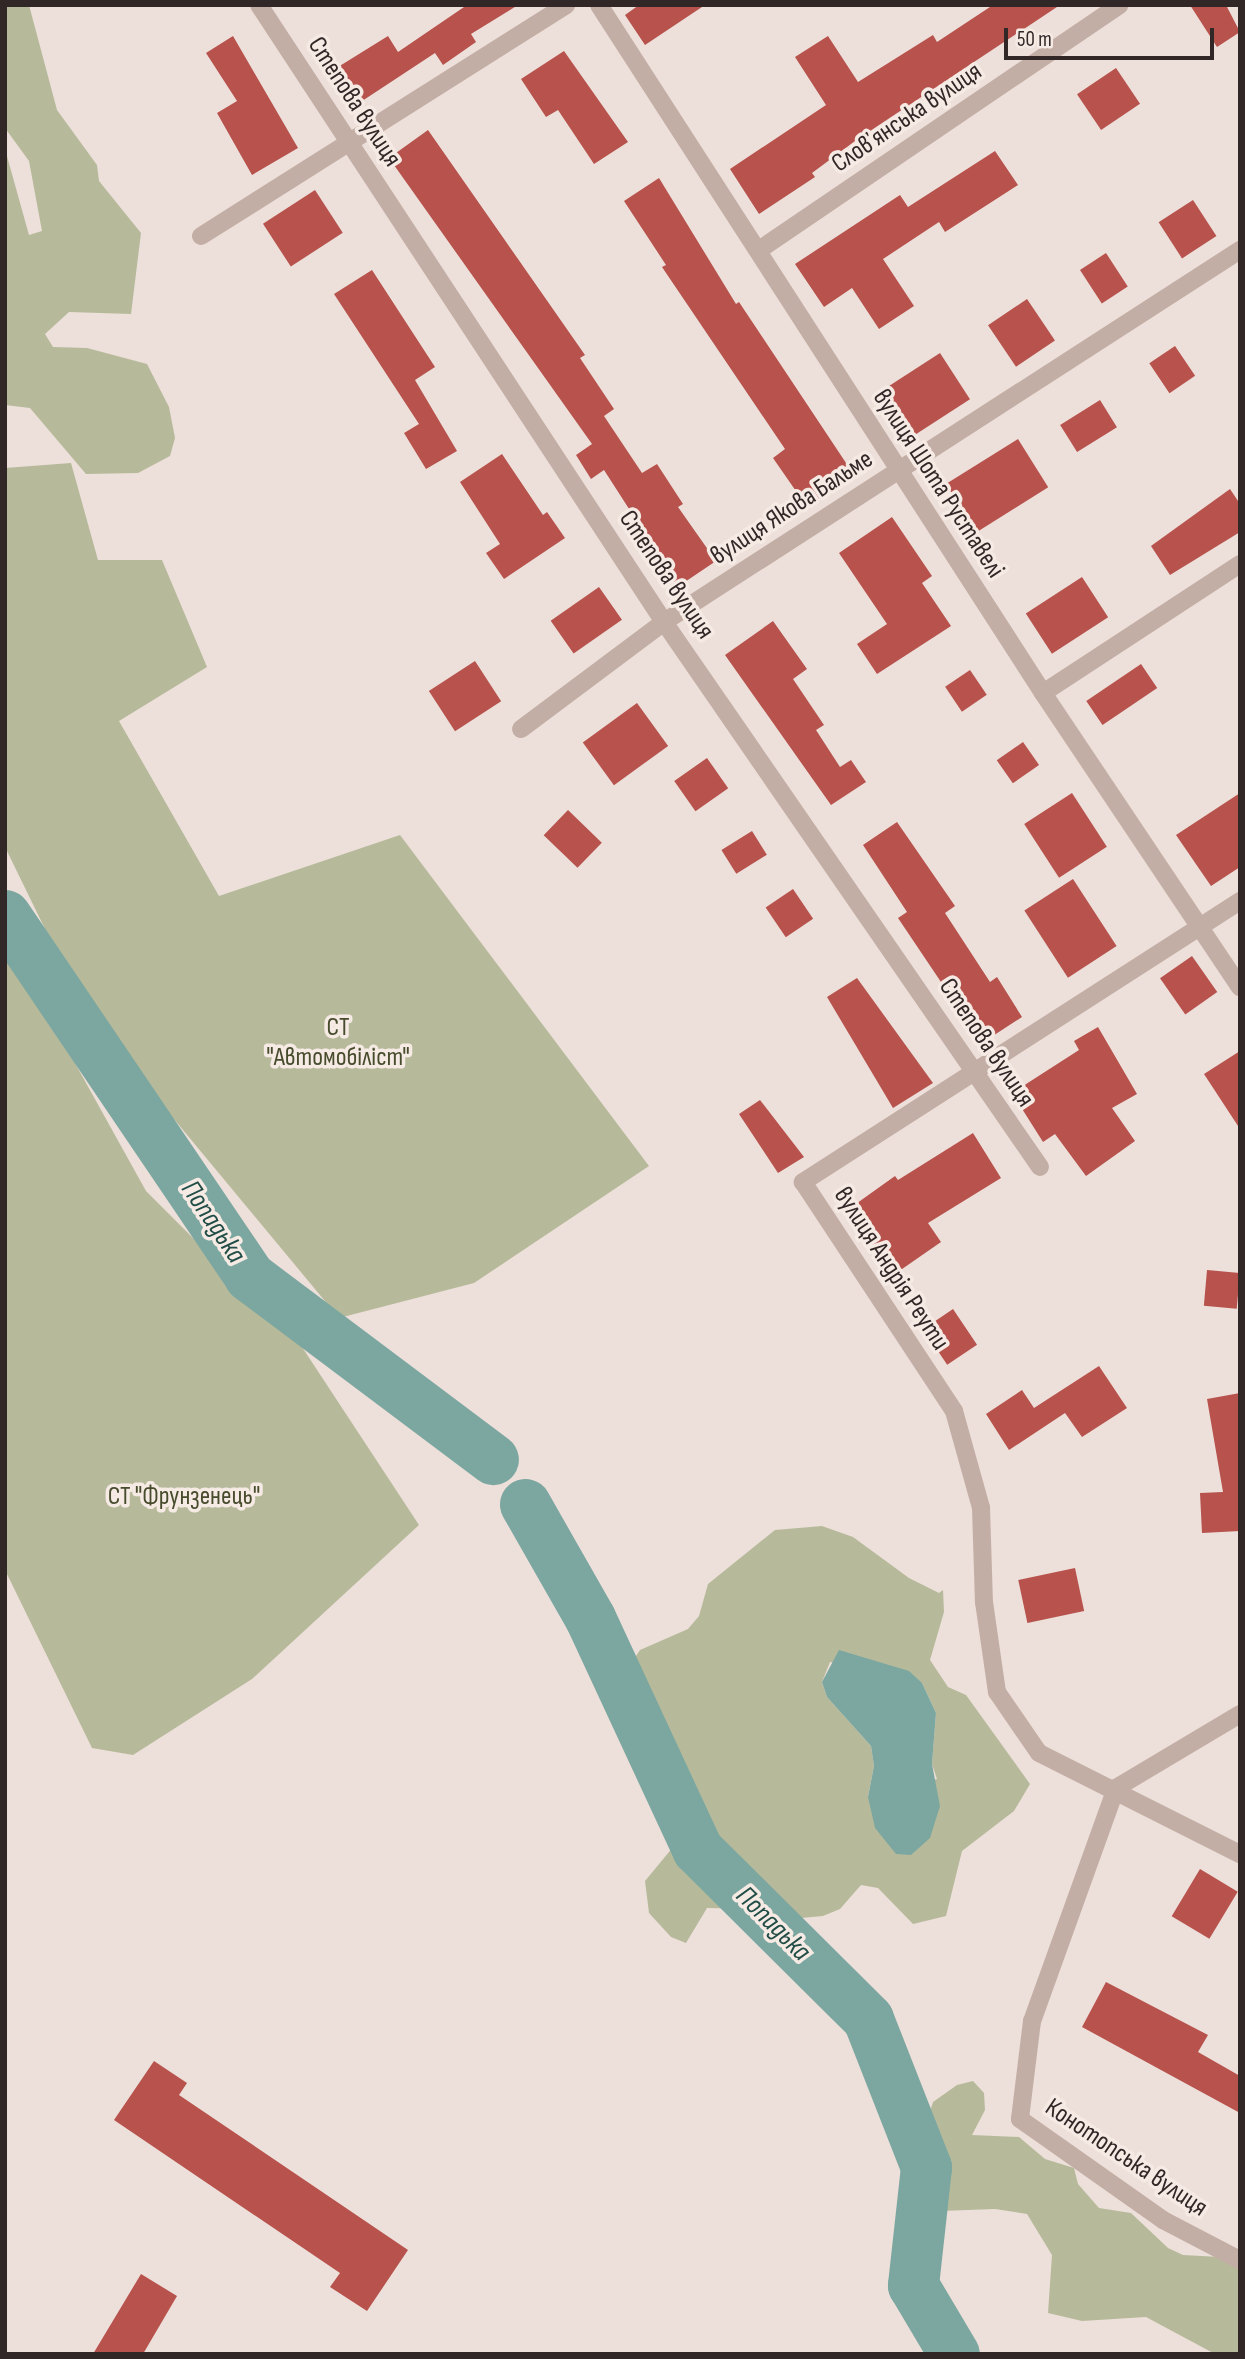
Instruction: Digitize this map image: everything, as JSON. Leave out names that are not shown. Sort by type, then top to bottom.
[{"type":"street","name":"Степова вулиця","points":[[258,5],[664,622],[1040,1167]]},
{"type":"street","points":[[201,236],[566,5]]},
{"type":"street","name":"вулиця Шота Руставелі","points":[[599,5],[759,250],[898,471],[1240,987]]},
{"type":"street","name":"Словʼянська вулиця","points":[[759,250],[1120,5]]},
{"type":"street","name":"вулиця Якова Бальме","points":[[521,729],[664,622],[1240,250]]},
{"type":"street","points":[[1043,693],[1240,564]]},
{"type":"street","name":"вулиця Андрія Реути","points":[[1116,1788],[1039,1753],[997,1692],[984,1602],[981,1508],[954,1412],[803,1182],[1240,901]]},
{"type":"street","points":[[1116,1788],[1240,1714]]},
{"type":"street","points":[[1116,1788],[1240,1854]]},
{"type":"street","name":"Конотопська вулиця","points":[[1116,1788],[1032,2021],[1020,2119],[1163,2220],[1240,2260]]},
{"type":"green space","points":[[5,5],[29,5],[57,110],[97,165],[99,181],[141,233],[131,314],[69,312],[45,334],[53,347],[87,348],[147,364],[169,407],[175,438],[170,456],[138,473],[86,474],[30,408],[5,405],[5,149],[29,235],[42,231],[29,161],[5,128]]},
{"type":"green space","name":"СТ \"Автомобіліст\"","points":[[71,463],[98,560],[162,560],[207,667],[119,721],[219,896],[400,835],[649,1166],[474,1283],[339,1318],[86,1013],[5,847],[5,468]]},
{"type":"green space","name":"СТ \"Фрунзенець\"","points":[[5,937],[146,1191],[302,1347],[419,1525],[252,1679],[133,1755],[92,1748],[5,1570]]},
{"type":"green space","points":[[822,1526],[853,1537],[909,1578],[939,1593],[943,1590],[944,1612],[930,1660],[948,1687],[966,1695],[1030,1784],[1014,1811],[962,1851],[946,1916],[913,1924],[878,1888],[861,1885],[840,1909],[823,1916],[790,1919],[760,1909],[707,1908],[686,1943],[671,1937],[649,1913],[645,1881],[688,1829],[694,1814],[692,1798],[685,1783],[637,1737],[612,1692],[640,1650],[688,1629],[699,1616],[708,1584],[775,1530]],"holes":[[[830,1662],[922,1683],[936,1713],[932,1764],[937,1779],[868,1797],[874,1766],[871,1746],[827,1697],[822,1682]]]},
{"type":"green space","points":[[973,2081],[984,2093],[985,2110],[972,2135],[1019,2137],[1045,2159],[1074,2168],[1078,2184],[1099,2208],[1131,2213],[1168,2248],[1183,2255],[1220,2257],[1240,2268],[1240,2354],[1215,2354],[1146,2317],[1082,2321],[1048,2313],[1052,2255],[1027,2214],[995,2209],[913,2212],[913,2164],[933,2102],[957,2085]]},
{"type":"water","points":[[839,1650],[909,1671],[922,1683],[936,1713],[932,1764],[940,1806],[930,1838],[911,1855],[896,1854],[875,1828],[868,1797],[874,1766],[871,1746],[827,1697],[822,1682]]},
{"type":"building","points":[[467,5],[518,5],[471,34],[476,42],[443,65],[435,53],[353,107],[330,72],[388,36],[398,52]]},
{"type":"building","points":[[639,5],[705,5],[645,45],[625,15]]},
{"type":"building","points":[[993,5],[1060,5],[855,141],[812,173],[815,177],[759,214],[730,169],[826,105],[795,57],[828,36],[858,82],[933,35],[937,42]]},
{"type":"building","points":[[1190,5],[1226,5],[1240,32],[1217,47]]},
{"type":"building","points":[[233,36],[298,148],[252,175],[217,113],[237,101],[206,53]]},
{"type":"building","points":[[564,51],[628,142],[594,164],[558,110],[546,117],[521,79]]},
{"type":"building","points":[[1116,68],[1140,104],[1101,130],[1077,94]]},
{"type":"building","points":[[428,130],[585,355],[580,358],[614,409],[604,416],[642,473],[657,464],[683,504],[678,507],[716,561],[673,590],[645,548],[651,543],[604,470],[591,479],[576,455],[592,444],[389,158]]},
{"type":"building","points":[[995,151],[1018,185],[945,232],[939,222],[883,259],[914,306],[879,329],[852,288],[824,307],[795,264],[900,195],[908,207]]},
{"type":"building","points":[[659,178],[736,304],[739,302],[854,475],[807,507],[773,458],[785,449],[662,267],[666,265],[624,201]]},
{"type":"building","points":[[315,190],[343,233],[291,267],[263,224]]},
{"type":"building","points":[[1193,200],[1216,236],[1182,258],[1159,222]]},
{"type":"building","points":[[1106,253],[1128,287],[1102,303],[1080,270]]},
{"type":"building","points":[[372,270],[435,367],[415,380],[457,451],[426,469],[404,433],[419,424],[334,294]]},
{"type":"building","points":[[1027,299],[1055,340],[1016,367],[988,325]]},
{"type":"building","points":[[1175,346],[1195,376],[1169,393],[1149,363]]},
{"type":"building","points":[[940,353],[970,399],[911,437],[881,391]]},
{"type":"building","points":[[1100,400],[1117,427],[1077,452],[1060,425]]},
{"type":"building","points":[[1018,439],[1048,487],[976,532],[946,484]]},
{"type":"building","points":[[502,454],[543,515],[547,512],[565,538],[504,579],[486,553],[500,544],[460,482]]},
{"type":"building","points":[[1230,489],[1240,504],[1240,532],[1170,575],[1151,546]]},
{"type":"building","points":[[892,517],[932,576],[922,583],[951,626],[877,674],[857,644],[887,624],[839,553]]},
{"type":"building","points":[[1082,577],[1108,617],[1052,654],[1026,613]]},
{"type":"building","points":[[599,587],[622,620],[574,654],[551,621]]},
{"type":"building","points":[[773,621],[807,669],[793,679],[824,725],[816,730],[840,767],[851,760],[866,782],[831,805],[725,655]]},
{"type":"building","points":[[475,661],[501,701],[455,731],[429,691]]},
{"type":"building","points":[[1141,664],[1157,688],[1103,725],[1086,701]]},
{"type":"building","points":[[970,670],[987,695],[962,712],[945,687]]},
{"type":"building","points":[[637,703],[668,746],[614,785],[583,742]]},
{"type":"building","points":[[1023,742],[1039,765],[1013,783],[997,760]]},
{"type":"building","points":[[707,758],[728,788],[695,811],[674,781]]},
{"type":"building","points":[[1072,793],[1107,847],[1059,878],[1024,824]]},
{"type":"building","points":[[1240,793],[1240,867],[1211,886],[1176,835]]},
{"type":"building","points":[[568,810],[602,843],[577,868],[544,835]]},
{"type":"building","points":[[897,822],[955,906],[945,913],[990,982],[997,977],[1022,1017],[982,1043],[898,918],[907,912],[863,845]]},
{"type":"building","points":[[752,831],[767,855],[736,874],[721,850]]},
{"type":"building","points":[[1073,879],[1117,946],[1068,978],[1024,911]]},
{"type":"building","points":[[793,889],[813,919],[786,937],[766,907]]},
{"type":"building","points":[[1192,956],[1217,992],[1185,1014],[1160,978]]},
{"type":"building","points":[[857,978],[933,1083],[893,1108],[827,997]]},
{"type":"building","points":[[1098,1027],[1137,1094],[1112,1108],[1135,1141],[1086,1176],[1055,1134],[1043,1142],[1012,1093],[1079,1050],[1074,1041]]},
{"type":"building","points":[[1240,1051],[1240,1129],[1204,1074]]},
{"type":"building","points":[[760,1100],[804,1157],[778,1173],[739,1114]]},
{"type":"building","points":[[973,1133],[1001,1178],[928,1223],[941,1242],[892,1276],[846,1211],[895,1176],[898,1180]]},
{"type":"building","points":[[1207,1270],[1240,1273],[1237,1309],[1204,1306]]},
{"type":"building","points":[[953,1309],[977,1345],[947,1365],[923,1329]]},
{"type":"building","points":[[1099,1366],[1127,1408],[1082,1437],[1065,1413],[1009,1450],[986,1414],[1022,1390],[1034,1408]]},
{"type":"building","points":[[1240,1393],[1240,1531],[1202,1533],[1200,1493],[1223,1492],[1207,1399]]},
{"type":"building","points":[[1075,1568],[1084,1611],[1027,1623],[1018,1580]]},
{"type":"building","points":[[1200,1869],[1238,1892],[1209,1939],[1172,1916]]},
{"type":"building","points":[[1106,1982],[1208,2035],[1198,2052],[1240,2076],[1240,2113],[1082,2027]]},
{"type":"building","points":[[154,2061],[187,2083],[179,2095],[408,2250],[367,2311],[330,2287],[340,2273],[114,2120]]},
{"type":"building","points":[[141,2274],[177,2296],[143,2354],[93,2354]]},
{"type":"waterway","name":"Попадька","points":[[5,915],[249,1276],[493,1459]]},
{"type":"waterway","name":"Попадька","points":[[525,1504],[590,1618],[697,1849],[868,2019],[926,2167],[913,2285],[954,2354]]}]
